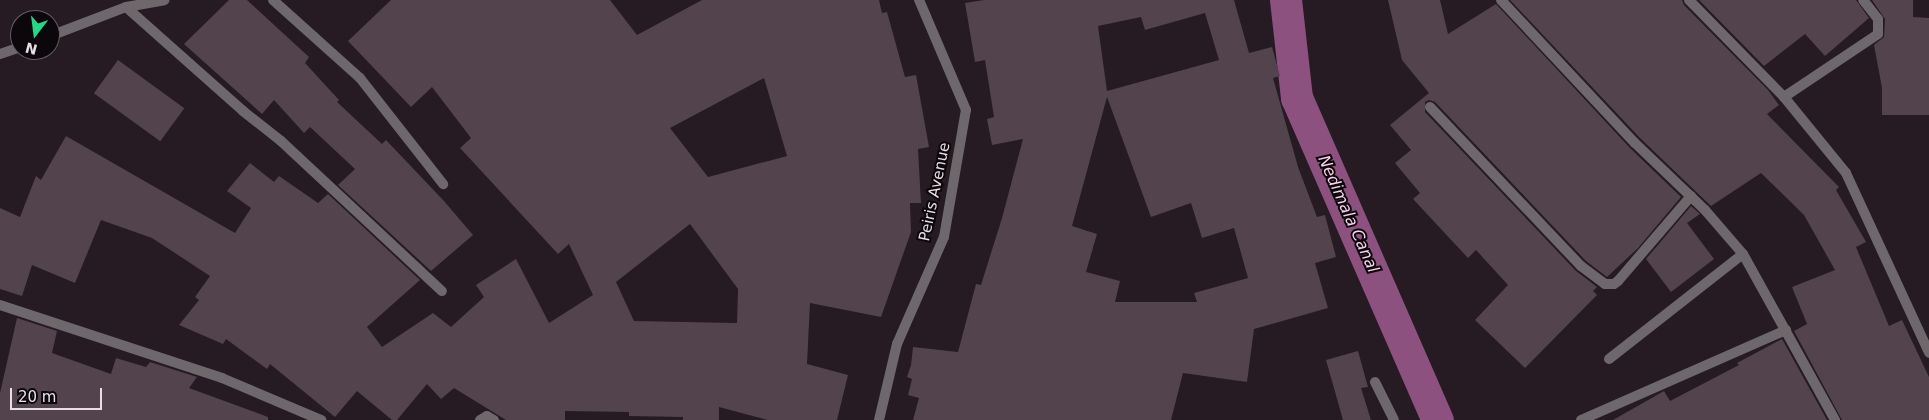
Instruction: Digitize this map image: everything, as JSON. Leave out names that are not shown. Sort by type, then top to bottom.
[{"type":"street","points":[[60,32],[126,7],[164,0]]},
{"type":"street","points":[[273,0],[360,78],[443,184]]},
{"type":"street","name":"Peiris Avenue","points":[[879,420],[897,344],[944,237],[966,110],[919,0]]},
{"type":"street","points":[[1501,0],[1635,143],[1691,196],[1743,254],[1835,420]]},
{"type":"street","points":[[1689,0],[1784,97],[1846,173],[1929,353]]},
{"type":"street","points":[[1784,97],[1878,34],[1878,20],[1863,0]]},
{"type":"street","points":[[126,7],[242,111],[281,141],[442,291]]},
{"type":"street","points":[[1430,107],[1581,266],[1605,284],[1614,284],[1618,281],[1691,196]]},
{"type":"street","points":[[1609,360],[1743,254]]},
{"type":"street","points":[[0,305],[222,378],[321,420]]},
{"type":"street","points":[[1581,420],[1786,330]]},
{"type":"street","points":[[1375,382],[1394,420]]},
{"type":"street","points":[[480,420],[487,416],[494,420]]},
{"type":"building","points":[[229,0],[247,0],[309,57],[305,63],[339,100],[337,102],[382,144],[386,140],[444,201],[473,235],[431,271],[338,185],[355,169],[310,127],[304,133],[274,100],[262,114],[184,44]]},
{"type":"building","points":[[391,0],[610,0],[637,35],[702,0],[879,0],[882,13],[887,12],[905,77],[916,75],[929,147],[918,149],[921,203],[910,203],[911,232],[881,317],[810,303],[807,364],[848,375],[837,420],[768,420],[719,407],[719,420],[683,420],[683,417],[629,416],[629,412],[565,411],[565,420],[506,420],[454,388],[441,399],[427,384],[397,420],[392,420],[357,391],[335,417],[270,364],[267,369],[226,339],[223,344],[179,325],[199,300],[195,297],[210,276],[152,238],[101,220],[75,283],[32,265],[22,296],[0,289],[0,208],[20,217],[36,176],[41,180],[66,136],[235,233],[251,208],[227,191],[250,163],[274,182],[279,176],[318,203],[328,194],[420,280],[367,327],[382,347],[433,313],[451,327],[484,297],[476,285],[516,259],[549,323],[593,295],[569,244],[558,254],[460,148],[471,138],[432,87],[411,107],[348,41]],"holes":[[[764,78],[787,156],[708,177],[670,128]],[[690,224],[738,289],[737,323],[634,321],[616,282]]]},
{"type":"building","points":[[984,0],[1234,0],[1249,53],[1272,47],[1280,76],[1273,78],[1298,167],[1317,217],[1325,215],[1336,257],[1315,263],[1328,308],[1254,329],[1247,382],[1183,373],[1171,420],[913,420],[919,398],[908,395],[912,379],[907,377],[911,365],[913,347],[958,352],[976,284],[981,285],[1002,218],[1023,139],[992,145],[987,119],[994,117],[985,60],[975,62],[965,3]],"holes":[[[1205,13],[1219,60],[1107,91],[1098,26],[1141,17],[1145,30]],[[1107,97],[1151,217],[1191,203],[1202,238],[1234,228],[1248,278],[1194,293],[1197,302],[1115,302],[1120,281],[1086,272],[1097,234],[1072,226]]]},
{"type":"building","points":[[1388,0],[1440,0],[1448,34],[1496,4],[1630,148],[1681,197],[1638,248],[1607,277],[1586,261],[1435,102],[1429,100],[1425,102],[1425,112],[1576,271],[1597,287],[1593,291],[1597,295],[1525,368],[1475,320],[1508,285],[1476,250],[1468,258],[1413,199],[1420,193],[1395,163],[1411,150],[1390,125],[1429,93],[1402,60]]},
{"type":"building","points":[[1510,0],[1682,0],[1684,5],[1768,90],[1779,105],[1767,114],[1839,187],[1836,190],[1866,242],[1856,247],[1889,326],[1902,320],[1929,377],[1929,420],[1842,420],[1794,331],[1807,324],[1792,287],[1835,270],[1804,215],[1761,173],[1711,206],[1640,138]]},
{"type":"building","points":[[1699,0],[1856,0],[1869,18],[1825,56],[1805,34],[1764,66]]},
{"type":"building","points":[[1872,0],[1913,0],[1913,17],[1929,18],[1929,115],[1882,115],[1882,88],[1874,45],[1884,37],[1885,19]]},
{"type":"building","points":[[118,60],[184,108],[160,141],[94,93]]},
{"type":"building","points":[[1691,206],[1700,214],[1687,223],[1714,259],[1671,292],[1646,259]]},
{"type":"building","points":[[17,318],[57,331],[52,353],[111,374],[116,358],[146,367],[150,362],[197,377],[189,388],[268,417],[268,420],[0,420],[0,393]]},
{"type":"building","points":[[1782,339],[1827,420],[1613,420],[1664,391],[1670,401],[1739,365],[1737,363]]},
{"type":"building","points":[[1358,351],[1368,387],[1361,388],[1371,420],[1343,420],[1326,360]]},
{"type":"waterway","name":"Nedimala Canal","points":[[1286,0],[1297,98],[1438,420]]}]
